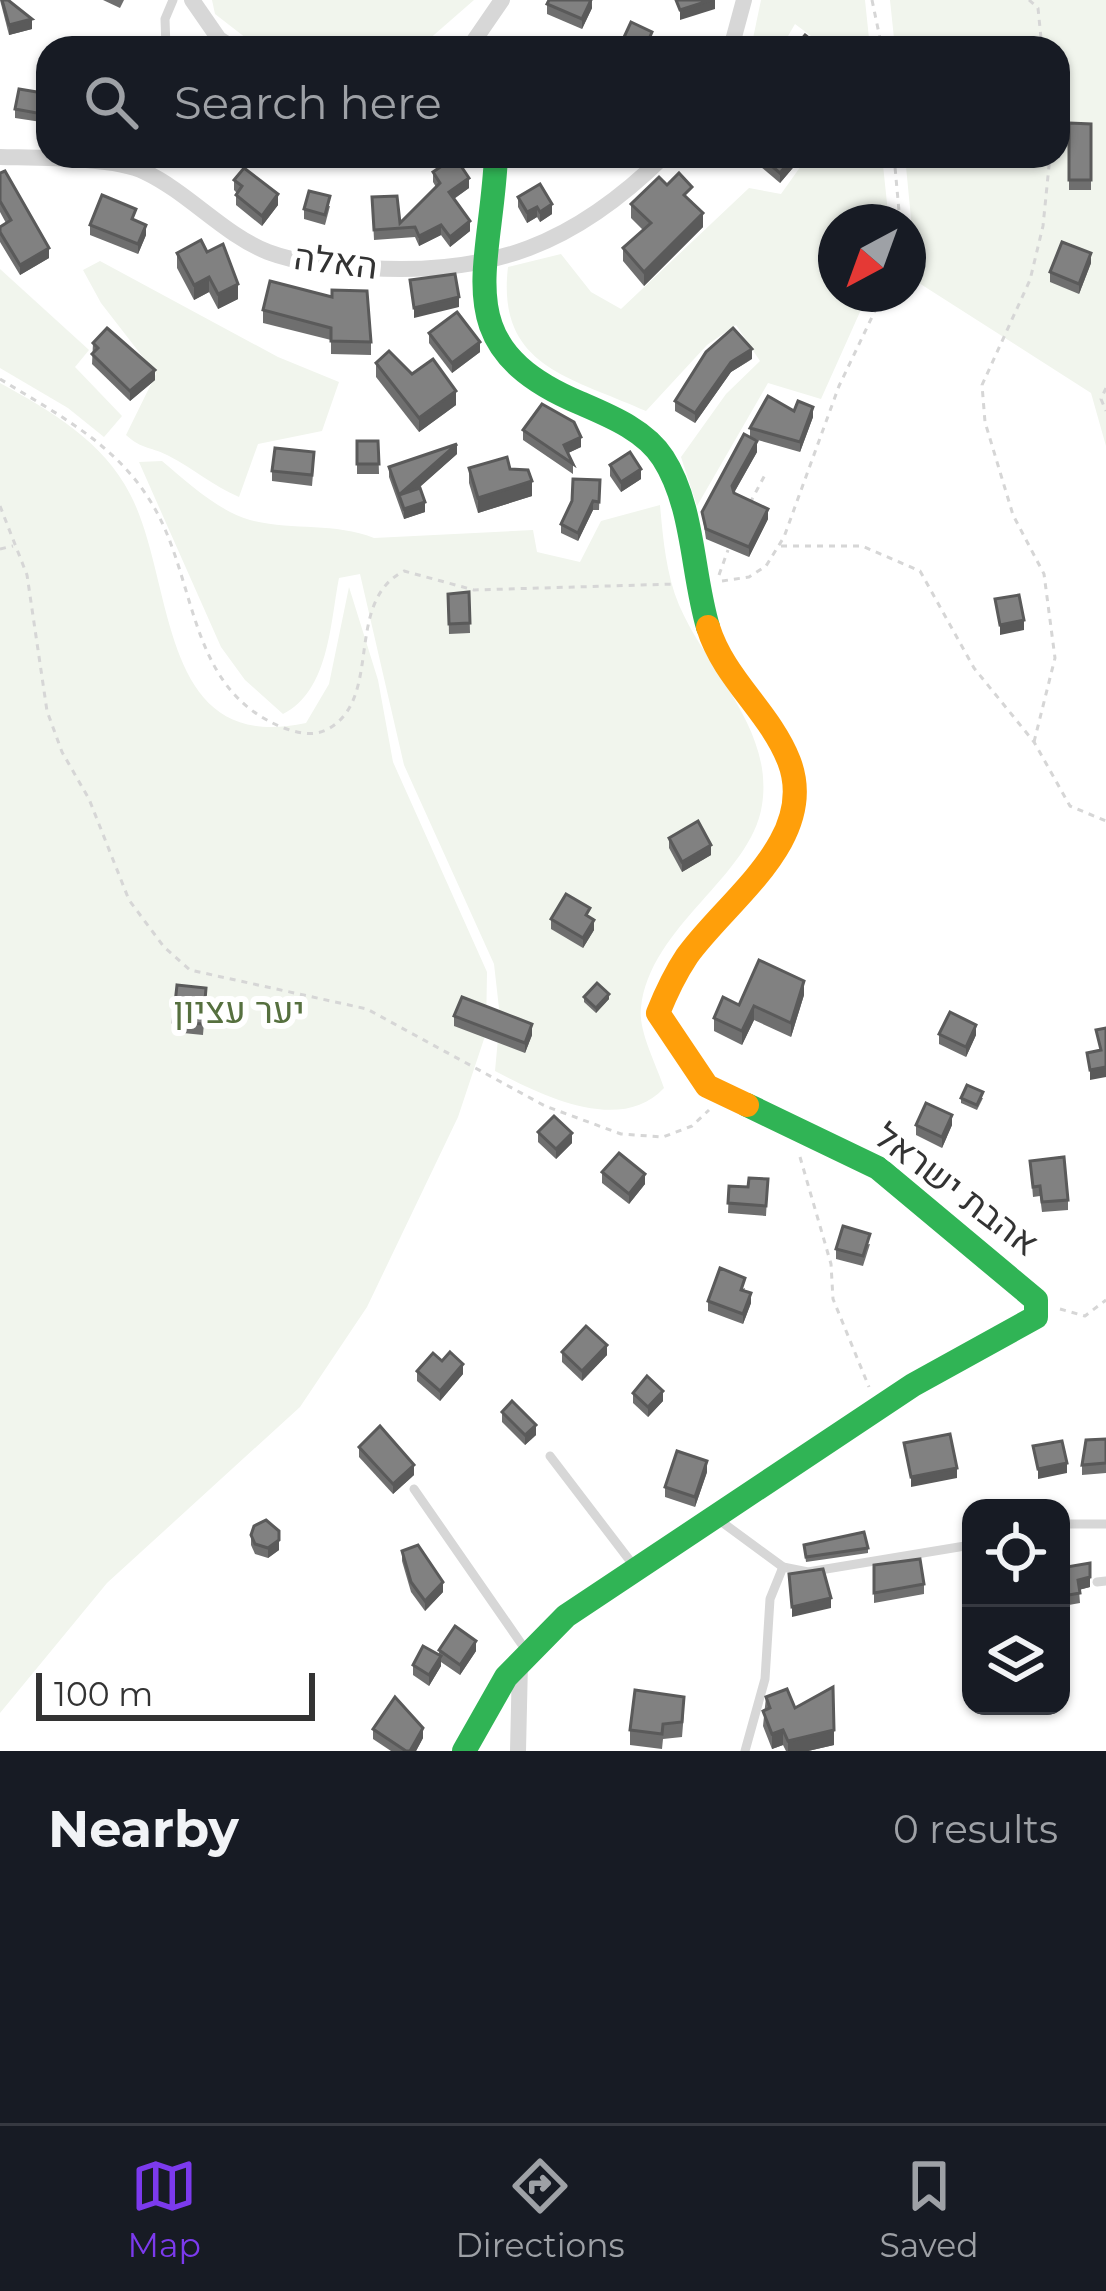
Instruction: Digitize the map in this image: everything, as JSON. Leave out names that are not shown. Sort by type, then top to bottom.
[{"type":"street","points":[[192,0],[217,36]]},
{"type":"street","points":[[477,36],[502,0]]},
{"type":"street","points":[[734,36],[744,0]]},
{"type":"street","name":"האלה","points":[[0,158],[36,161]]},
{"type":"street","name":"האלה","points":[[126,168],[139,169],[241,238],[318,265],[427,270],[484,265],[526,251],[608,206],[651,168]]},
{"type":"street","name":"אהבת ישראל","points":[[464,1751],[498,1684],[523,1654],[595,1595],[638,1572],[913,1384],[1036,1317],[1036,1300],[878,1168],[723,1096],[686,1062],[658,1013],[693,943],[788,828],[795,779],[787,756],[717,655],[694,585],[672,470],[640,434],[545,389],[507,360],[490,333],[484,265],[495,168]]},
{"type":"street","points":[[518,1751],[523,1654]]},
{"type":"lane","points":[[166,36],[165,20],[173,0]]},
{"type":"lane","points":[[550,1456],[638,1572]]},
{"type":"lane","points":[[414,1489],[523,1654]]},
{"type":"lane","points":[[716,1517],[783,1568],[808,1572],[962,1546]]},
{"type":"lane","points":[[1070,1524],[1106,1524]]},
{"type":"lane","points":[[745,1751],[765,1679],[770,1598],[783,1568]]},
{"type":"path","points":[[872,0],[880,36]]},
{"type":"path","points":[[1029,0],[1038,8],[1041,36]]},
{"type":"path","points":[[895,168],[898,204]]},
{"type":"path","points":[[1034,742],[1055,658],[1044,574],[1013,514],[985,422],[982,386],[1030,280],[1043,226],[1049,168]]},
{"type":"path","points":[[734,536],[717,581],[749,577],[766,566],[779,545],[807,485],[839,386],[874,312]]},
{"type":"path","points":[[0,379],[102,443],[122,463],[166,532],[183,593],[217,675],[238,701],[301,734],[326,731],[350,711],[368,621],[388,579],[404,571],[475,590],[598,583],[694,585]]},
{"type":"path","points":[[1106,388],[1101,399],[1106,411]]},
{"type":"path","points":[[745,514],[766,473]]},
{"type":"path","points":[[0,506],[40,644],[47,711],[62,752],[96,813],[129,900],[164,947],[190,970],[368,1009],[545,1106],[621,1133],[663,1137],[677,1132],[692,1126],[723,1096]]},
{"type":"path","points":[[0,549],[6,552],[15,545]]},
{"type":"path","points":[[779,545],[862,546],[920,571],[974,668],[1034,742],[1070,806],[1106,821]]},
{"type":"path","points":[[793,1132],[824,1233],[833,1299],[872,1393],[864,1420]]},
{"type":"path","points":[[1036,1300],[1085,1316],[1106,1300]]},
{"type":"green space","points":[[212,0],[474,0],[433,36],[243,36],[215,14]]},
{"type":"green space","points":[[761,0],[865,0],[869,36],[811,36],[795,24],[788,36],[754,36]]},
{"type":"green space","points":[[890,0],[1106,0],[1106,446],[1091,393],[926,288],[926,204],[910,204],[906,168],[1070,168],[1070,36],[894,36]]},
{"type":"green space","points":[[799,168],[883,168],[887,204],[818,204],[818,312],[860,312],[821,399],[768,383],[697,506],[681,457],[726,394],[760,361],[736,325],[707,345],[646,411],[566,377],[527,348],[514,327],[507,301],[508,267],[561,254],[591,292],[621,309],[749,188],[781,194]]},
{"type":"green space","points":[[100,261],[278,357],[339,382],[322,431],[258,444],[239,497],[132,440],[126,435],[156,374],[101,303],[83,270]]},
{"type":"green space","points":[[0,269],[89,350],[75,367],[122,416],[104,437],[68,408],[0,368]]},
{"type":"green space","name":"יער עציון","points":[[0,383],[74,429],[119,475],[145,530],[179,654],[197,688],[222,713],[257,726],[306,723],[329,684],[349,587],[378,680],[393,762],[487,972],[486,1033],[458,1117],[367,1307],[300,1407],[107,1583],[0,1713]]},
{"type":"green space","points":[[162,461],[215,503],[250,520],[344,530],[374,538],[533,530],[537,552],[580,562],[601,521],[660,505],[668,568],[679,605],[748,725],[763,777],[762,805],[754,831],[740,855],[680,926],[648,978],[641,1017],[664,1088],[646,1102],[626,1109],[581,1106],[495,1071],[500,1017],[494,964],[404,765],[360,574],[339,578],[319,673],[310,690],[283,714],[245,680],[221,647],[139,462]]},
{"type":"building","points":[[2,0],[8,0],[32,19],[9,25]]},
{"type":"building","points":[[549,0],[591,0],[582,19],[547,4]]},
{"type":"building","points":[[676,0],[711,0],[680,10]]},
{"type":"building","points":[[631,22],[652,32],[650,36],[625,36]]},
{"type":"building","points":[[19,89],[36,92],[36,113],[15,109]]},
{"type":"building","points":[[1070,123],[1091,124],[1091,180],[1069,180]]},
{"type":"building","points":[[244,168],[278,194],[262,216],[236,195],[242,186],[234,180]]},
{"type":"building","points":[[462,168],[469,178],[449,192],[470,221],[450,237],[441,225],[419,236],[415,227],[374,230],[372,197],[397,196],[400,223],[440,183],[433,172]]},
{"type":"building","points":[[5,171],[49,248],[20,265],[0,232],[11,220],[0,201],[0,173]]},
{"type":"building","points":[[679,173],[692,187],[684,195],[703,213],[644,272],[623,248],[651,223],[631,204],[659,177],[667,185]]},
{"type":"building","points":[[540,184],[552,204],[540,212],[537,207],[527,212],[518,197]]},
{"type":"building","points":[[309,191],[330,196],[325,215],[304,209]]},
{"type":"building","points":[[102,195],[136,209],[132,219],[146,225],[138,244],[90,225]]},
{"type":"building","points":[[201,240],[207,252],[223,244],[238,284],[218,294],[209,277],[194,285],[177,253]]},
{"type":"building","points":[[1062,242],[1091,253],[1079,284],[1050,272]]},
{"type":"building","points":[[455,274],[459,297],[414,308],[410,280]]},
{"type":"building","points":[[270,281],[332,297],[332,290],[367,291],[371,342],[331,341],[331,328],[263,310]]},
{"type":"building","points":[[457,312],[480,342],[452,363],[429,333]]},
{"type":"building","points":[[107,328],[155,370],[130,391],[92,354],[98,348],[93,343]]},
{"type":"building","points":[[733,328],[752,349],[731,362],[695,413],[675,401],[706,352]]},
{"type":"building","points":[[389,351],[412,374],[433,359],[456,391],[419,418],[376,363]]},
{"type":"building","points":[[768,396],[794,411],[798,401],[813,407],[800,442],[750,428]]},
{"type":"building","points":[[542,404],[574,422],[581,437],[564,445],[573,464],[523,430]]},
{"type":"building","points":[[744,434],[757,441],[732,486],[734,493],[768,509],[749,547],[706,529],[702,512]]},
{"type":"building","points":[[357,441],[378,441],[379,464],[357,464]]},
{"type":"building","points":[[457,444],[399,495],[389,467]]},
{"type":"building","points":[[275,448],[314,452],[312,475],[272,471]]},
{"type":"building","points":[[630,452],[641,469],[621,482],[610,465]]},
{"type":"building","points":[[507,457],[510,469],[528,470],[532,481],[478,498],[469,468]]},
{"type":"building","points":[[573,479],[600,480],[599,502],[593,501],[578,533],[561,524],[572,501]]},
{"type":"building","points":[[420,488],[425,502],[404,509],[399,495]]},
{"type":"building","points":[[469,592],[470,623],[449,624],[448,594]]},
{"type":"building","points":[[1019,595],[1024,620],[1000,625],[995,599]]},
{"type":"building","points":[[698,821],[711,845],[682,862],[669,838]]},
{"type":"building","points":[[566,894],[590,908],[586,915],[594,920],[583,938],[551,919]]},
{"type":"building","points":[[759,960],[804,981],[791,1023],[754,1006],[742,1031],[714,1018],[723,997],[739,1005]]},
{"type":"building","points":[[597,983],[609,994],[596,1008],[584,997]]},
{"type":"building","points":[[177,985],[206,988],[203,1024],[173,1022]]},
{"type":"building","points":[[462,997],[532,1024],[525,1043],[454,1016]]},
{"type":"building","points":[[950,1012],[976,1025],[966,1047],[939,1034]]},
{"type":"building","points":[[1106,1028],[1106,1067],[1090,1070],[1087,1053],[1101,1050],[1096,1030]]},
{"type":"building","points":[[967,1085],[983,1092],[977,1105],[961,1098]]},
{"type":"building","points":[[926,1103],[952,1115],[942,1137],[916,1125]]},
{"type":"building","points":[[554,1116],[572,1133],[556,1149],[538,1132]]},
{"type":"building","points":[[619,1153],[645,1174],[629,1194],[602,1172]]},
{"type":"building","points":[[1064,1157],[1068,1200],[1042,1202],[1040,1186],[1033,1187],[1030,1161]]},
{"type":"building","points":[[749,1178],[768,1179],[766,1206],[728,1203],[729,1186],[748,1187]]},
{"type":"building","points":[[843,1226],[870,1234],[863,1256],[836,1249]]},
{"type":"building","points":[[720,1268],[745,1278],[741,1290],[751,1293],[743,1314],[708,1301]]},
{"type":"building","points":[[586,1326],[607,1345],[582,1371],[562,1352]]},
{"type":"building","points":[[450,1352],[463,1364],[440,1391],[417,1371],[433,1353],[442,1361]]},
{"type":"building","points":[[647,1376],[663,1391],[648,1407],[633,1393]]},
{"type":"building","points":[[512,1401],[536,1425],[525,1435],[502,1412]]},
{"type":"building","points":[[380,1426],[414,1465],[393,1484],[359,1447]]},
{"type":"building","points":[[950,1434],[957,1468],[911,1477],[904,1443]]},
{"type":"building","points":[[1106,1439],[1106,1463],[1082,1465],[1086,1440]]},
{"type":"building","points":[[1062,1441],[1067,1463],[1038,1469],[1033,1446]]},
{"type":"building","points":[[677,1451],[707,1461],[695,1497],[665,1487]]},
{"type":"building","points":[[266,1520],[279,1531],[279,1540],[268,1548],[255,1544],[251,1535],[254,1526]]},
{"type":"building","points":[[864,1532],[868,1548],[806,1557],[804,1545]]},
{"type":"building","points":[[418,1545],[443,1582],[425,1601],[411,1582],[402,1551]]},
{"type":"building","points":[[920,1559],[924,1584],[874,1593],[874,1565]]},
{"type":"building","points":[[1090,1563],[1090,1577],[1078,1580],[1080,1593],[1070,1595],[1070,1566]]},
{"type":"building","points":[[823,1569],[831,1598],[792,1607],[789,1574]]},
{"type":"building","points":[[455,1626],[476,1641],[460,1665],[439,1650]]},
{"type":"building","points":[[423,1646],[441,1656],[429,1675],[413,1665]]},
{"type":"building","points":[[833,1687],[834,1730],[788,1741],[783,1730],[772,1734],[763,1711],[770,1708],[766,1697],[787,1689],[795,1708]]},
{"type":"building","points":[[635,1690],[684,1697],[682,1722],[663,1724],[662,1734],[630,1730]]},
{"type":"building","points":[[395,1697],[423,1728],[410,1751],[373,1729]]},
{"type":"traffic: fast","points":[[495,168],[485,270],[493,330],[509,357],[537,381],[626,425],[663,458],[687,519],[708,627]]},
{"type":"traffic: fast","points":[[464,1751],[506,1677],[566,1616],[913,1385],[1036,1317],[1036,1300],[878,1168],[747,1105]]},
{"type":"traffic: slow","points":[[708,627],[725,663],[781,743],[795,789],[780,842],[687,956],[658,1013],[707,1086],[747,1105]]}]
